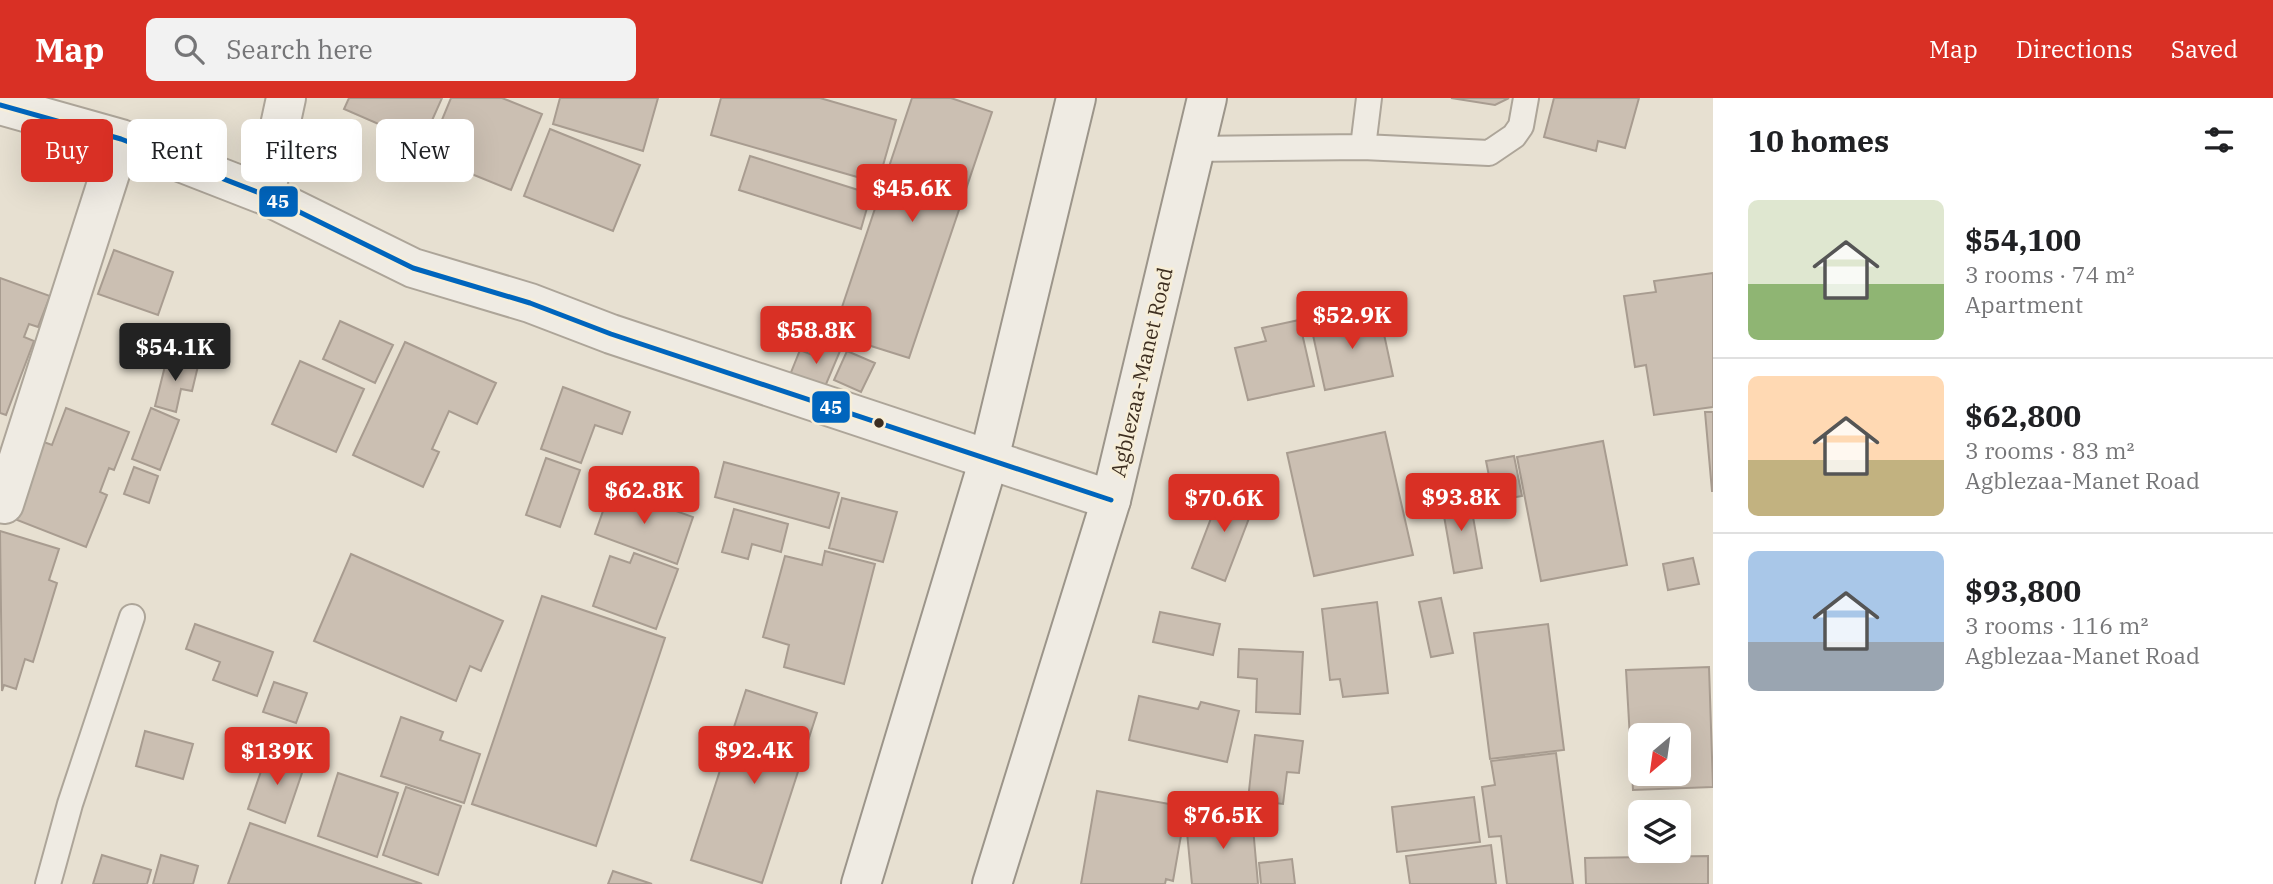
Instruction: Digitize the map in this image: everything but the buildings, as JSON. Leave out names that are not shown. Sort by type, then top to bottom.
[{"type":"street","points":[[265,195],[286,98]]},
{"type":"street","points":[[861,884],[989,459],[1076,98]]},
{"type":"street","name":"Agblezaa-Manet Road","points":[[992,884],[1111,500],[1207,98]]},
{"type":"street","points":[[0,105],[121,139],[265,195],[413,268],[530,303],[611,334],[1111,500]]},
{"type":"street","points":[[4,505],[121,139]]},
{"type":"lane","points":[[1363,147],[1369,98]]},
{"type":"lane","points":[[1194,149],[1363,147],[1489,153],[1514,136],[1521,126],[1526,98]]},
{"type":"lane","points":[[48,884],[70,804],[132,617]]},
{"type":"transit line","name":"45","points":[[0,105],[121,139],[265,195],[413,268],[530,303],[611,334],[1111,500]]}]
